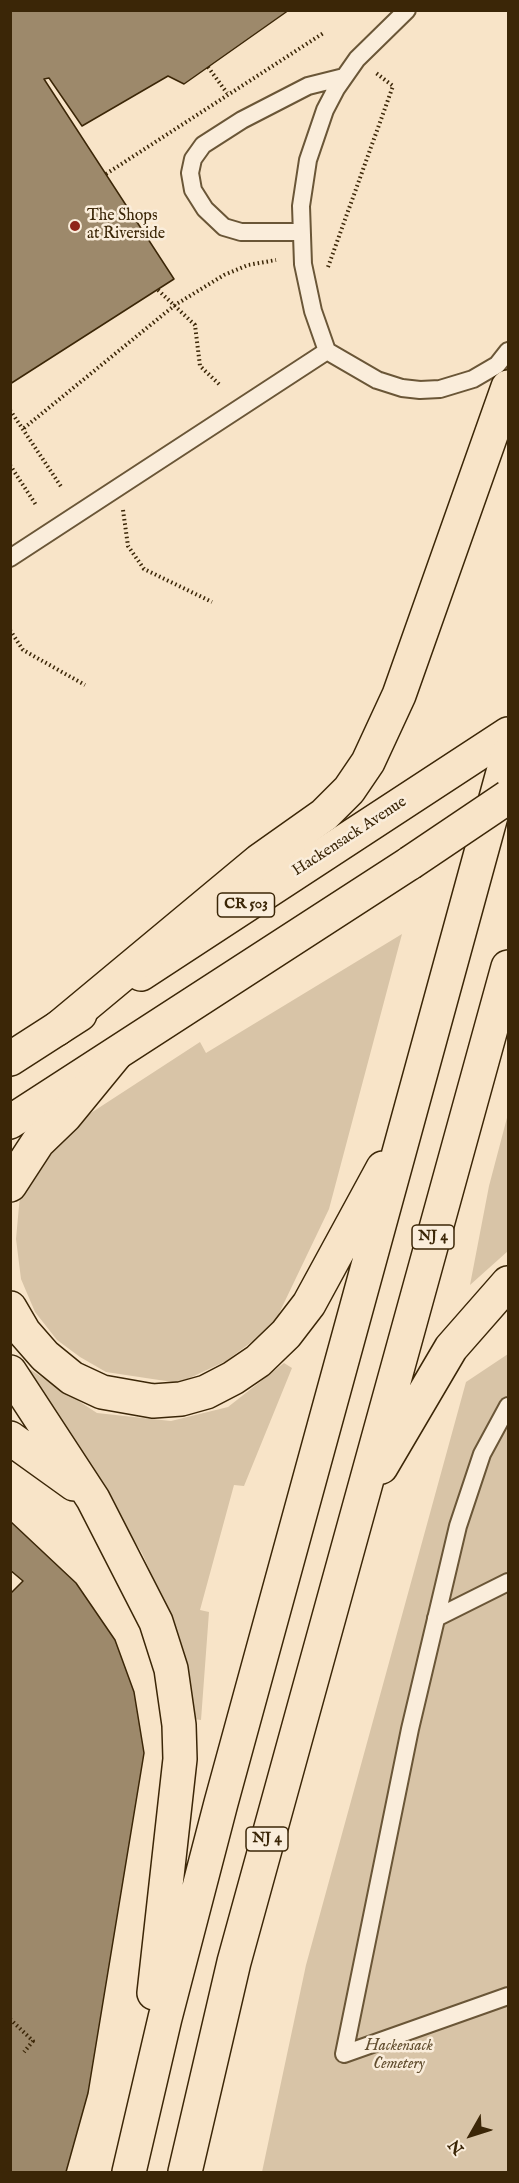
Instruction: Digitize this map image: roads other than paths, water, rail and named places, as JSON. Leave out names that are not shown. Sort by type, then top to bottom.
[{"type":"main road","points":[[57,1029],[259,861],[324,815],[349,790],[368,762],[399,694],[508,387]]},
{"type":"main road","name":"Hackensack Avenue","points":[[10,1059],[508,734]]},
{"type":"main road","points":[[129,2172],[221,1803],[508,754]]},
{"type":"main road","points":[[10,1122],[508,798]]},
{"type":"main road","name":"NJ 4","points":[[185,2172],[234,1962],[508,967]]},
{"type":"main road","points":[[10,1185],[38,1142],[64,1116],[115,1055]]},
{"type":"main road","points":[[10,1308],[24,1332],[45,1356],[72,1378],[102,1392],[153,1401],[181,1399],[206,1392],[234,1378],[258,1361],[286,1334],[309,1304],[346,1232],[407,1124]]},
{"type":"main road","points":[[358,1508],[451,1348],[508,1283]]},
{"type":"main road","points":[[10,1372],[93,1499],[156,1622],[171,1669],[179,1725],[180,1759],[139,2126]]},
{"type":"main road","points":[[10,1438],[93,1499]]},
{"type":"lane","points":[[407,10],[357,59],[344,77],[325,110],[308,160],[300,232],[304,271],[313,311],[327,351],[377,380],[402,388],[440,389],[473,379],[497,364],[508,351]]},
{"type":"lane","points":[[300,232],[241,232],[224,227],[205,209],[193,190],[189,173],[193,159],[203,145],[242,120],[309,86],[344,77]]},
{"type":"lane","points":[[10,558],[327,351]]},
{"type":"lane","points":[[10,1038],[57,1029]]},
{"type":"lane","points":[[508,1406],[482,1454],[458,1526],[410,1729],[344,2054],[508,1996]]},
{"type":"lane","points":[[436,1618],[508,1582]]},
{"type":"place","name":"The Shops at Riverside","points":[[75,226]]},
{"type":"park label","name":"Hackensack Cemetery","points":[[399,2056]]}]
